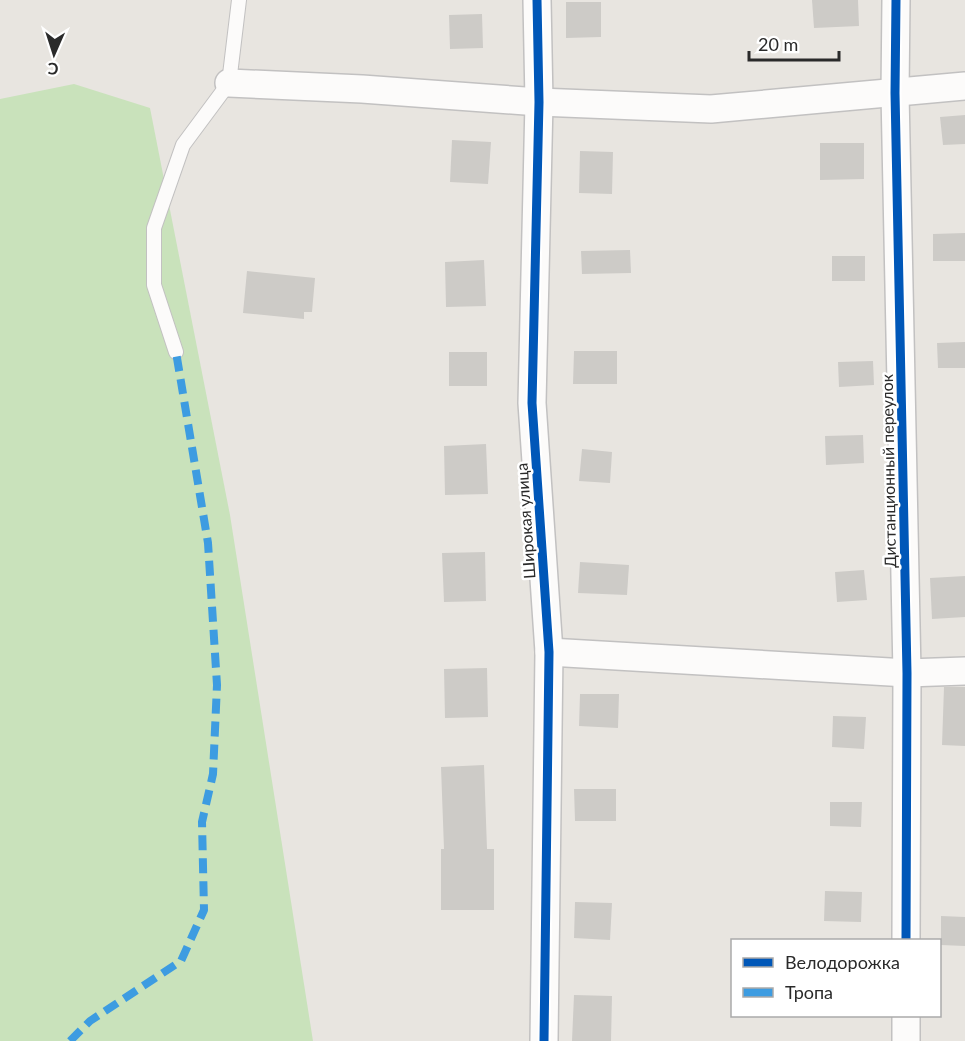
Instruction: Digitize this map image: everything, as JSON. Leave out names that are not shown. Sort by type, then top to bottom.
[{"type":"street","name":"Широкая улица","points":[[537,0],[539,102],[532,403],[549,652],[544,1041]]},
{"type":"street","name":"Дистанционный переулок","points":[[896,0],[895,93],[907,672],[906,939]]},
{"type":"street","points":[[229,83],[362,88],[539,102],[711,109],[965,86]]},
{"type":"street","points":[[549,652],[907,672],[965,671]]},
{"type":"street","points":[[906,1017],[906,1041]]},
{"type":"lane","points":[[176,352],[154,285],[154,228],[183,145],[229,83],[239,0]]},
{"type":"green space","points":[[74,84],[150,108],[230,515],[313,1041],[0,1041],[0,99]]},
{"type":"building","points":[[812,0],[858,0],[859,26],[814,28]]},
{"type":"building","points":[[566,2],[601,2],[601,37],[566,38]]},
{"type":"building","points":[[482,14],[483,48],[450,49],[449,15]]},
{"type":"building","points":[[965,115],[965,144],[943,145],[940,117]]},
{"type":"building","points":[[452,140],[491,142],[488,184],[450,182]]},
{"type":"building","points":[[820,143],[864,143],[864,179],[820,180]]},
{"type":"building","points":[[580,151],[613,152],[612,194],[579,193]]},
{"type":"building","points":[[965,233],[965,261],[933,261],[933,234]]},
{"type":"building","points":[[630,250],[631,273],[582,274],[581,251]]},
{"type":"building","points":[[832,256],[865,256],[865,281],[832,281]]},
{"type":"building","points":[[484,260],[486,306],[446,307],[445,262]]},
{"type":"building","points":[[247,271],[315,278],[312,312],[304,312],[304,319],[243,313]]},
{"type":"building","points":[[965,342],[965,368],[938,368],[937,343]]},
{"type":"building","points":[[574,351],[617,351],[617,384],[573,384]]},
{"type":"building","points":[[449,352],[487,352],[487,386],[449,386]]},
{"type":"building","points":[[873,361],[874,385],[839,387],[838,362]]},
{"type":"building","points":[[863,435],[864,463],[826,465],[825,436]]},
{"type":"building","points":[[486,444],[488,494],[445,495],[444,446]]},
{"type":"building","points":[[582,449],[612,452],[610,483],[579,481]]},
{"type":"building","points":[[485,552],[486,601],[444,602],[442,553]]},
{"type":"building","points":[[580,562],[629,565],[627,595],[578,593]]},
{"type":"building","points":[[864,570],[867,600],[837,602],[835,572]]},
{"type":"building","points":[[965,576],[965,617],[932,619],[930,578]]},
{"type":"building","points":[[487,668],[488,717],[445,718],[444,669]]},
{"type":"building","points":[[944,687],[965,687],[965,746],[942,745]]},
{"type":"building","points":[[580,694],[619,694],[618,728],[579,726]]},
{"type":"building","points":[[833,716],[866,717],[864,749],[832,747]]},
{"type":"building","points":[[484,765],[487,849],[494,849],[494,910],[441,910],[441,849],[444,849],[441,767]]},
{"type":"building","points":[[574,789],[616,789],[616,821],[575,821]]},
{"type":"building","points":[[830,802],[862,802],[861,827],[830,826]]},
{"type":"building","points":[[825,891],[862,892],[861,922],[824,921]]},
{"type":"building","points":[[575,902],[612,903],[610,940],[574,938]]},
{"type":"building","points":[[941,916],[965,917],[965,946],[941,945]]},
{"type":"building","points":[[574,995],[612,996],[611,1041],[572,1041]]},
{"type":"marked path","points":[[70,1041],[90,1021],[181,961],[204,910],[202,822],[213,774],[217,685],[208,543],[176,352]]},
{"type":"cycle path","points":[[537,0],[539,102],[532,403],[549,652],[544,1041]]},
{"type":"cycle path","points":[[896,0],[895,93],[907,673],[906,939]]}]
